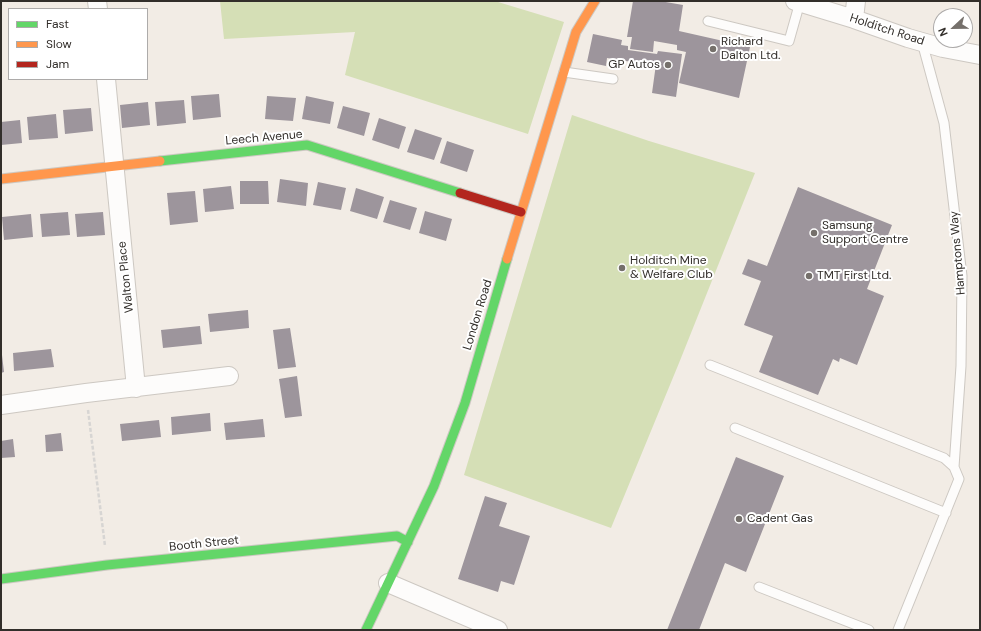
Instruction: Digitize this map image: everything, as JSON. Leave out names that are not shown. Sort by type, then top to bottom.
[{"type":"street","name":"London Road","points":[[366,630],[434,486],[465,403],[576,32],[595,1]]},
{"type":"street","points":[[854,19],[856,1]]},
{"type":"street","name":"Holditch Road","points":[[797,2],[854,19],[908,38],[943,48],[980,55]]},
{"type":"street","name":"Walton Place","points":[[106,80],[136,388]]},
{"type":"street","name":"Leech Avenue","points":[[1,179],[307,145],[521,212]]},
{"type":"street","points":[[1,405],[229,376]]},
{"type":"street","name":"Booth Street","points":[[1,579],[107,565],[397,536],[408,542]]},
{"type":"street","points":[[388,583],[498,630]]},
{"type":"lane","points":[[708,21],[789,41],[797,2]]},
{"type":"lane","name":"Hamptons Way","points":[[898,630],[959,479],[954,467],[961,366],[962,276],[944,123],[922,42]]},
{"type":"lane","points":[[564,72],[613,79]]},
{"type":"lane","points":[[710,365],[944,458],[954,467]]},
{"type":"lane","points":[[735,428],[946,513]]},
{"type":"lane","points":[[759,587],[869,630]]},
{"type":"path","points":[[86,393],[107,565]]},
{"type":"green space","points":[[220,1],[498,1],[564,22],[528,134],[345,75],[355,32],[224,39]]},
{"type":"green space","name":"Holditch Mine & Welfare Club","points":[[572,115],[649,141],[755,173],[611,528],[464,475]]},
{"type":"building","name":"Richard Dalton Ltd.","points":[[633,1],[660,1],[683,5],[679,31],[750,47],[739,98],[679,83],[686,52],[677,50],[677,45],[654,41],[653,52],[630,49],[632,37],[627,37]]},
{"type":"building","name":"GP Autos","points":[[593,34],[622,40],[621,45],[628,46],[628,50],[657,54],[658,51],[682,54],[676,97],[652,93],[656,64],[607,58],[606,66],[587,62]]},
{"type":"building","points":[[219,94],[221,117],[193,120],[191,96]]},
{"type":"building","points":[[267,96],[296,98],[293,121],[265,119]]},
{"type":"building","points":[[306,96],[334,102],[330,124],[302,119]]},
{"type":"building","points":[[184,100],[186,123],[157,126],[155,102]]},
{"type":"building","points":[[148,102],[150,125],[122,128],[120,105]]},
{"type":"building","points":[[343,106],[370,113],[364,136],[337,128]]},
{"type":"building","points":[[91,108],[93,131],[65,134],[63,110]]},
{"type":"building","points":[[56,114],[58,138],[29,140],[27,117]]},
{"type":"building","points":[[379,118],[406,127],[399,149],[372,140]]},
{"type":"building","points":[[20,120],[22,143],[1,145],[1,122]]},
{"type":"building","points":[[415,129],[442,138],[434,160],[407,152]]},
{"type":"building","points":[[447,141],[474,150],[467,172],[440,163]]},
{"type":"building","points":[[280,179],[308,183],[306,206],[277,202]]},
{"type":"building","points":[[240,181],[268,181],[269,204],[240,204]]},
{"type":"building","points":[[318,182],[346,188],[341,210],[313,205]]},
{"type":"building","points":[[231,186],[234,209],[205,212],[203,189]]},
{"type":"building","points":[[798,187],[892,225],[867,289],[884,296],[857,365],[840,358],[839,362],[833,359],[818,395],[759,372],[773,336],[744,325],[761,281],[742,274],[748,259],[767,266]]},
{"type":"building","points":[[356,188],[384,197],[377,219],[350,211]]},
{"type":"building","points":[[195,191],[198,222],[170,225],[167,193]]},
{"type":"building","points":[[390,200],[417,208],[410,230],[383,222]]},
{"type":"building","points":[[425,211],[452,219],[446,241],[419,233]]},
{"type":"building","points":[[68,212],[70,235],[42,237],[40,214]]},
{"type":"building","points":[[103,212],[105,235],[77,237],[75,214]]},
{"type":"building","points":[[31,214],[33,237],[4,240],[2,217]]},
{"type":"building","points":[[248,310],[249,328],[210,332],[208,314]]},
{"type":"building","points":[[200,326],[202,344],[163,348],[161,330]]},
{"type":"building","points":[[290,328],[296,367],[278,369],[273,330]]},
{"type":"building","points":[[51,349],[54,367],[14,371],[13,353]]},
{"type":"building","points":[[1,355],[4,372],[1,373]]},
{"type":"building","points":[[297,376],[302,416],[285,418],[279,379]]},
{"type":"building","points":[[210,413],[211,431],[172,435],[171,417]]},
{"type":"building","points":[[263,419],[265,437],[226,440],[224,423]]},
{"type":"building","points":[[159,420],[161,437],[122,441],[120,424]]},
{"type":"building","points":[[61,433],[63,451],[46,452],[45,435]]},
{"type":"building","points":[[13,439],[15,457],[1,458],[1,441]]},
{"type":"building","name":"Cadent Gas","points":[[736,457],[784,476],[746,572],[725,563],[699,630],[667,630]]},
{"type":"building","points":[[485,496],[507,503],[499,526],[530,536],[514,585],[501,581],[498,592],[458,579]]},
{"type":"traffic: fast","points":[[160,161],[307,145],[460,193]]},
{"type":"traffic: fast","points":[[366,630],[434,486],[465,403],[507,259]]},
{"type":"traffic: fast","points":[[1,579],[107,565],[397,536],[408,542]]},
{"type":"traffic: slow","points":[[507,259],[576,32],[595,1]]},
{"type":"traffic: slow","points":[[1,179],[160,161]]},
{"type":"traffic: jam","points":[[460,193],[521,212]]},
{"type":"place","name":"Richard Dalton Ltd.","points":[[713,49]]},
{"type":"place","name":"GP Autos","points":[[668,65]]},
{"type":"place","name":"Samsung Support Centre","points":[[814,233]]},
{"type":"place","name":"Holditch Mine & Welfare Club","points":[[622,268]]},
{"type":"place","name":"TMT First Ltd.","points":[[809,276]]},
{"type":"place","name":"Cadent Gas","points":[[739,519]]}]
